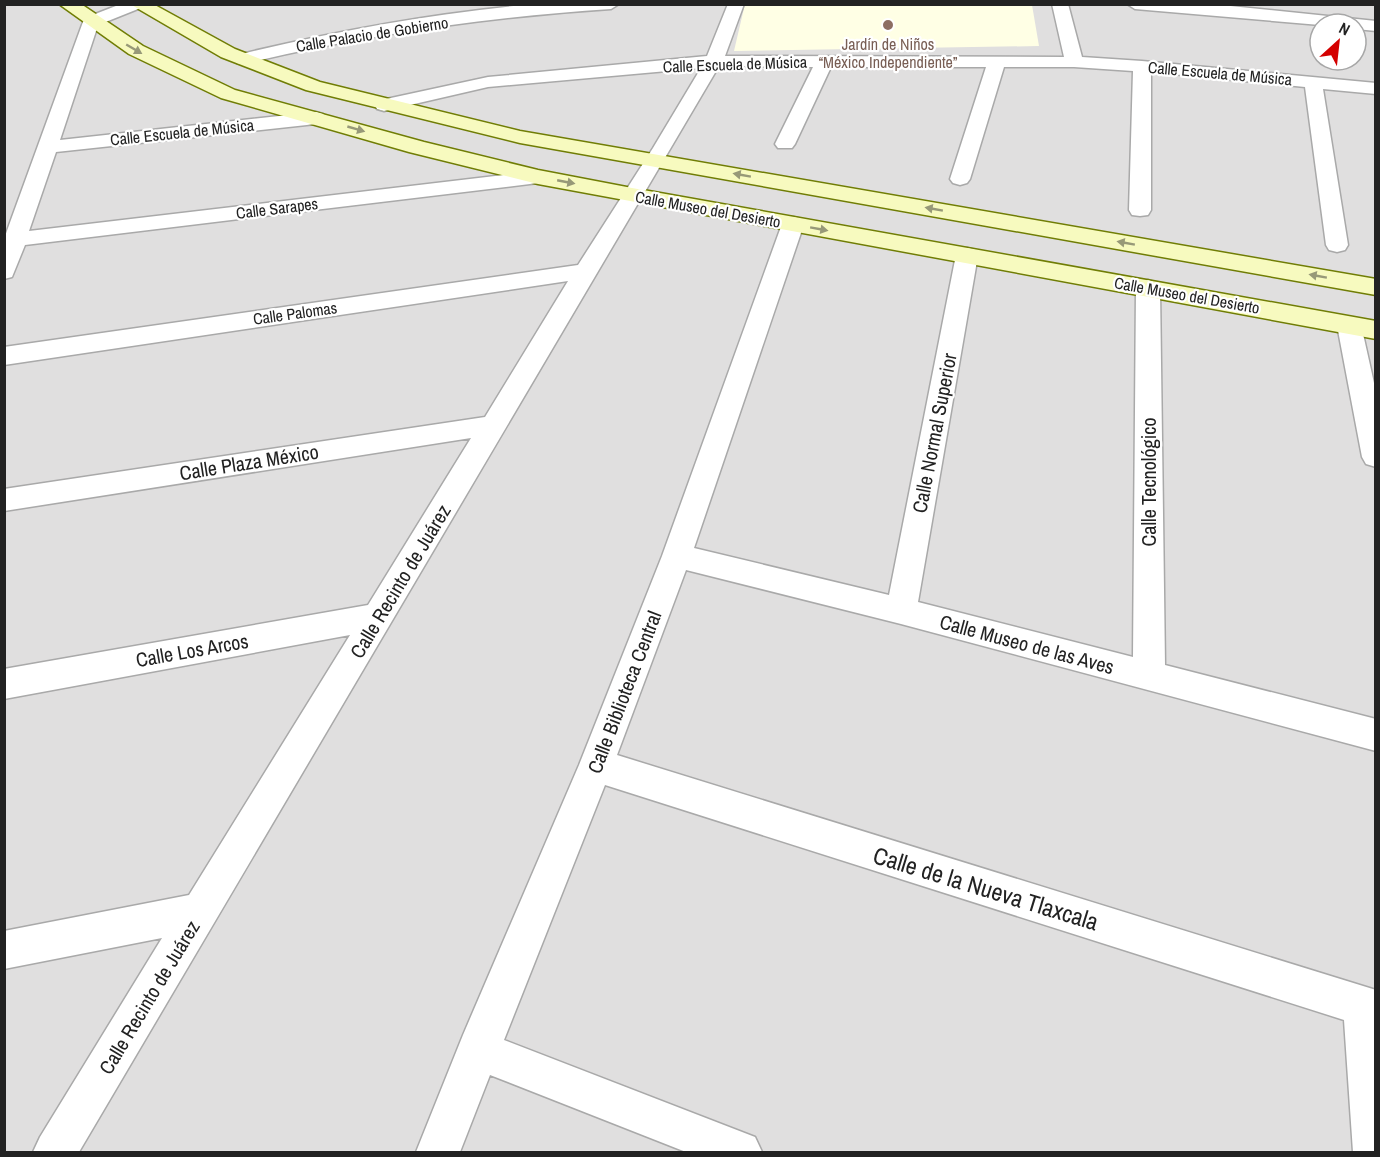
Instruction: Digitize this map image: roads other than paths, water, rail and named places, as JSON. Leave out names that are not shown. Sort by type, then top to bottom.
[{"type":"street","name":"Calle Museo del Desierto","points":[[68,4],[136,50],[228,94],[417,147],[538,177],[632,195],[1376,330]]},
{"type":"street","points":[[4,272],[92,22],[138,4],[243,59],[313,86],[520,137],[1376,286]]},
{"type":"street","name":"Calle Palacio de Gobierno","points":[[243,59],[336,38],[403,27],[510,13],[611,4]]},
{"type":"street","name":"Calle Recinto de Juárez","points":[[55,1152],[380,616],[493,424],[632,195],[656,160],[713,62],[730,26],[736,4]]},
{"type":"street","points":[[1060,4],[1074,62]]},
{"type":"street","points":[[1135,4],[1259,13],[1376,26]]},
{"type":"street","points":[[785,144],[825,60]]},
{"type":"street","name":"Calle Escuela de Música","points":[[384,105],[488,82],[713,62],[825,60],[1074,62],[1142,66],[1376,89]]},
{"type":"street","points":[[960,179],[997,60]]},
{"type":"street","points":[[1140,210],[1142,66]]},
{"type":"street","points":[[1313,82],[1337,245]]},
{"type":"street","name":"Calle Escuela de Música","points":[[49,147],[316,118]]},
{"type":"street","name":"Calle Sarapes","points":[[16,239],[538,177]]},
{"type":"street","name":"Calle Biblioteca Central","points":[[438,1152],[596,765],[677,556],[793,224]]},
{"type":"street","name":"Calle Normal Superior","points":[[901,611],[967,255]]},
{"type":"street","name":"Calle Palomas","points":[[4,356],[586,271]]},
{"type":"street","name":"Calle Tecnológico","points":[[1148,288],[1149,676]]},
{"type":"street","points":[[1349,325],[1376,458]]},
{"type":"street","name":"Calle Plaza México","points":[[4,500],[493,424]]},
{"type":"street","name":"Calle Museo de las Aves","points":[[677,556],[901,611],[1376,735]]},
{"type":"street","name":"Calle Los Arcos","points":[[4,684],[380,616]]},
{"type":"street","name":"Calle de la Nueva Tlaxcala","points":[[596,765],[1369,1008]]},
{"type":"street","points":[[4,950],[200,912]]},
{"type":"street","points":[[1369,1008],[1375,1152]]},
{"type":"street","points":[[478,1050],[740,1152]]},
{"type":"place","name":"Jardín de Niños “México Independiente”","points":[[888,25]]}]
